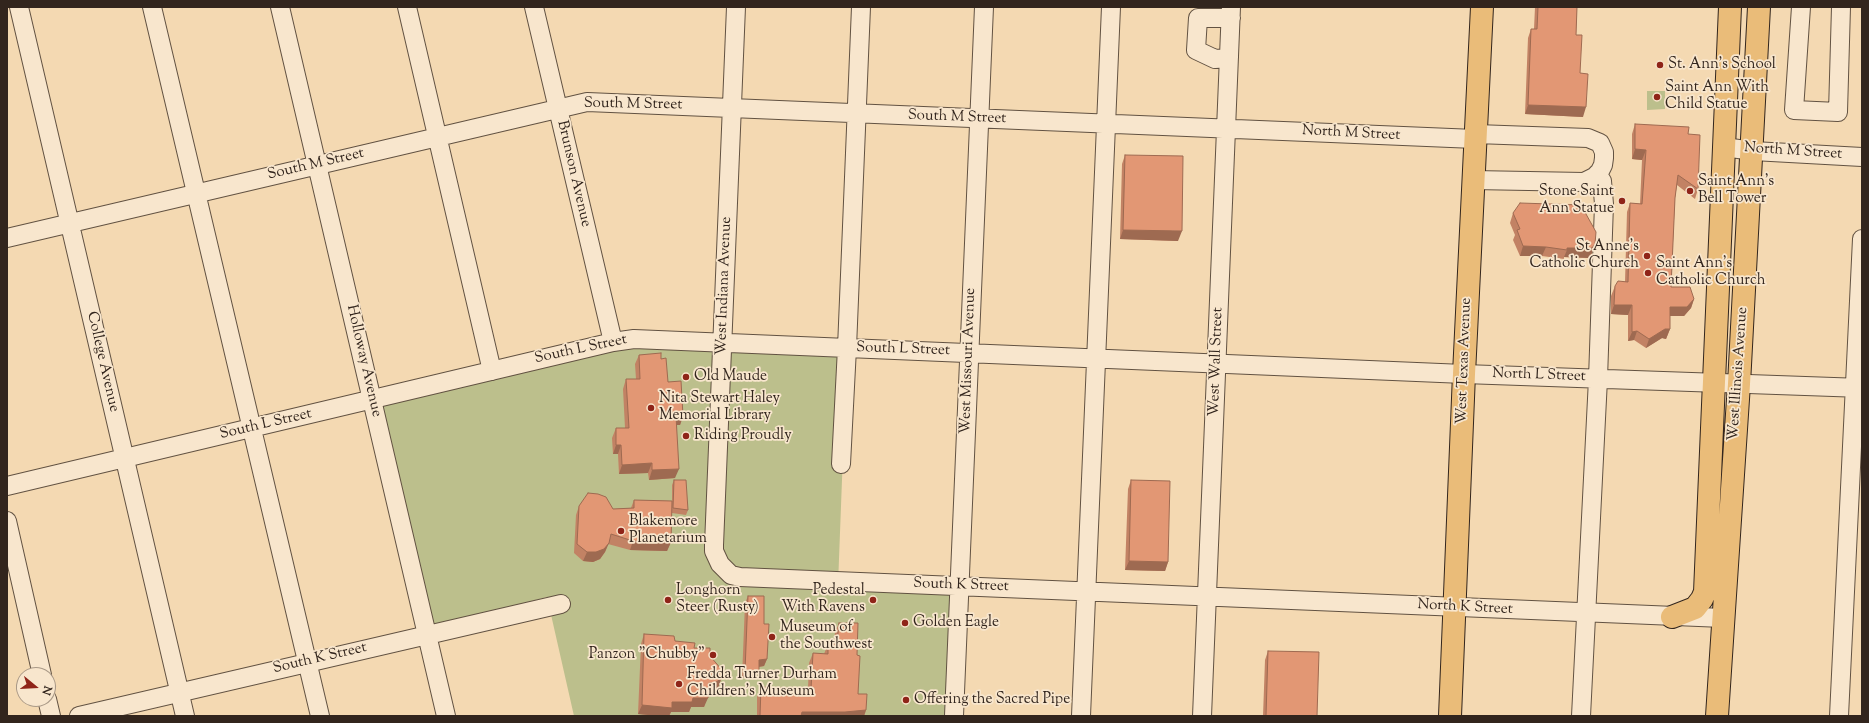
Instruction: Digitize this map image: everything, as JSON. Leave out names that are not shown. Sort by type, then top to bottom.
[{"type":"main road","name":"West Texas Avenue","points":[[1450,716],[1464,374],[1482,7]]},
{"type":"main road","name":"West Illinois Avenue","points":[[1672,617],[1695,608],[1705,592],[1716,383],[1730,7]]},
{"type":"main road","name":"West Illinois Avenue","points":[[1717,716],[1722,618],[1739,384],[1753,151],[1759,7]]},
{"type":"street","name":"College Avenue","points":[[19,7],[185,716]]},
{"type":"street","points":[[152,7],[320,716]]},
{"type":"street","name":"Holloway Avenue","points":[[280,7],[446,716]]},
{"type":"street","points":[[407,7],[492,371]]},
{"type":"street","name":"Brunson Avenue","points":[[534,7],[613,342]]},
{"type":"street","name":"West Indiana Avenue","points":[[720,564],[714,553],[714,545],[736,7]]},
{"type":"street","points":[[841,464],[848,348],[861,7]]},
{"type":"street","name":"West Missouri Avenue","points":[[954,716],[984,7]]},
{"type":"street","points":[[1081,716],[1085,591],[1111,7]]},
{"type":"street","points":[[1801,7],[1794,110],[1838,112],[1841,7]]},
{"type":"street","points":[[1229,58],[1215,58],[1196,50],[1198,18],[1231,13]]},
{"type":"street","name":"West Wall Street","points":[[1202,716],[1231,13]]},
{"type":"street","name":"South M Street","points":[[7,238],[587,102],[1226,128]]},
{"type":"street","name":"North M Street","points":[[1226,128],[1593,139],[1600,143],[1604,152],[1603,165],[1597,174]]},
{"type":"street","name":"North M Street","points":[[1724,147],[1753,151],[1862,156]]},
{"type":"street","points":[[1473,180],[1578,182],[1591,179],[1597,174],[1602,181],[1604,204],[1598,379],[1581,716]]},
{"type":"street","points":[[1840,716],[1858,388],[1862,239]]},
{"type":"street","name":"South L Street","points":[[7,486],[613,342],[634,339],[1217,363]]},
{"type":"street","name":"North L Street","points":[[1217,363],[1464,374],[1858,388]]},
{"type":"street","points":[[7,521],[40,667]]},
{"type":"street","name":"South K Street","points":[[720,564],[731,574],[740,577],[1207,596]]},
{"type":"street","name":"North K Street","points":[[1207,596],[1722,618]]},
{"type":"street","name":"South K Street","points":[[79,716],[561,604]]},
{"type":"green space","points":[[1647,91],[1665,91],[1665,109],[1647,110]]},
{"type":"green space","points":[[635,345],[847,348],[838,585],[955,591],[949,716],[574,716],[547,597],[430,628],[380,405]]},
{"type":"building","points":[[1538,7],[1577,7],[1576,35],[1582,35],[1580,73],[1588,74],[1586,107],[1528,105],[1531,29],[1537,29]]},
{"type":"building","name":"St Anne's Catholic Church","points":[[1635,124],[1689,127],[1688,134],[1700,135],[1698,189],[1678,175],[1675,198],[1671,287],[1690,287],[1694,299],[1687,307],[1670,307],[1670,329],[1665,329],[1649,339],[1637,331],[1632,332],[1632,305],[1614,305],[1615,286],[1618,281],[1628,282],[1630,203],[1642,204],[1646,150],[1635,149]]},
{"type":"building","points":[[1125,155],[1183,156],[1182,231],[1123,230]]},
{"type":"building","points":[[1520,203],[1581,205],[1596,232],[1595,244],[1592,248],[1567,248],[1567,250],[1523,246],[1517,230],[1520,229],[1513,213]]},
{"type":"building","name":"Nita Stewart Haley Memorial Library","points":[[661,353],[661,359],[666,358],[668,382],[681,381],[683,416],[676,416],[679,469],[652,470],[652,463],[622,465],[621,445],[616,445],[616,428],[629,428],[626,379],[640,379],[639,355]]},
{"type":"building","points":[[674,480],[686,480],[688,510],[673,508]]},
{"type":"building","points":[[1131,480],[1170,481],[1168,562],[1129,561]]},
{"type":"building","name":"Blakemore Planetarium","points":[[588,493],[606,497],[613,509],[634,508],[634,500],[672,501],[671,542],[633,541],[611,534],[609,543],[604,549],[596,552],[587,552],[577,544],[579,506]]},
{"type":"building","points":[[748,596],[764,596],[764,624],[769,624],[767,659],[759,660],[759,671],[745,671]]},
{"type":"building","points":[[839,623],[858,623],[857,655],[860,656],[858,694],[867,694],[866,710],[845,712],[802,712],[801,716],[760,716],[761,687],[811,689],[813,653],[828,654],[828,644],[837,644]]},
{"type":"building","name":"Fredda Turner Durham Children's Museum","points":[[644,634],[674,636],[675,641],[695,643],[694,648],[710,648],[710,656],[722,670],[721,679],[716,682],[709,683],[708,698],[693,698],[692,702],[672,702],[672,708],[642,705]]},
{"type":"building","points":[[1268,651],[1319,652],[1317,716],[1266,716]]},
{"type":"place","name":"St. Ann's School","points":[[1660,65]]},
{"type":"place","name":"Saint Ann With Child Statue","points":[[1657,97]]},
{"type":"place","name":"Saint Ann’s Bell Tower","points":[[1690,191]]},
{"type":"place","name":"Stone Saint Ann Statue","points":[[1622,201]]},
{"type":"place","name":"St Anne's Catholic Church","points":[[1647,256]]},
{"type":"place","name":"Saint Ann's Catholic Church","points":[[1648,273]]},
{"type":"place","name":"Old Maude","points":[[686,377]]},
{"type":"place","name":"Nita Stewart Haley Memorial Library","points":[[651,408]]},
{"type":"place","name":"Riding Proudly","points":[[686,436]]},
{"type":"place","name":"Blakemore Planetarium","points":[[621,531]]},
{"type":"place","name":"Longhorn Steer (Rusty)","points":[[668,600]]},
{"type":"place","name":"Pedestal With Ravens","points":[[873,600]]},
{"type":"place","name":"Golden Eagle","points":[[905,623]]},
{"type":"place","name":"Museum of the Southwest","points":[[772,637]]},
{"type":"place","name":"Panzon \"Chubby\"","points":[[713,655]]},
{"type":"place","name":"Fredda Turner Durham Children's Museum","points":[[679,684]]},
{"type":"place","name":"Offering the Sacred Pipe","points":[[906,700]]}]
